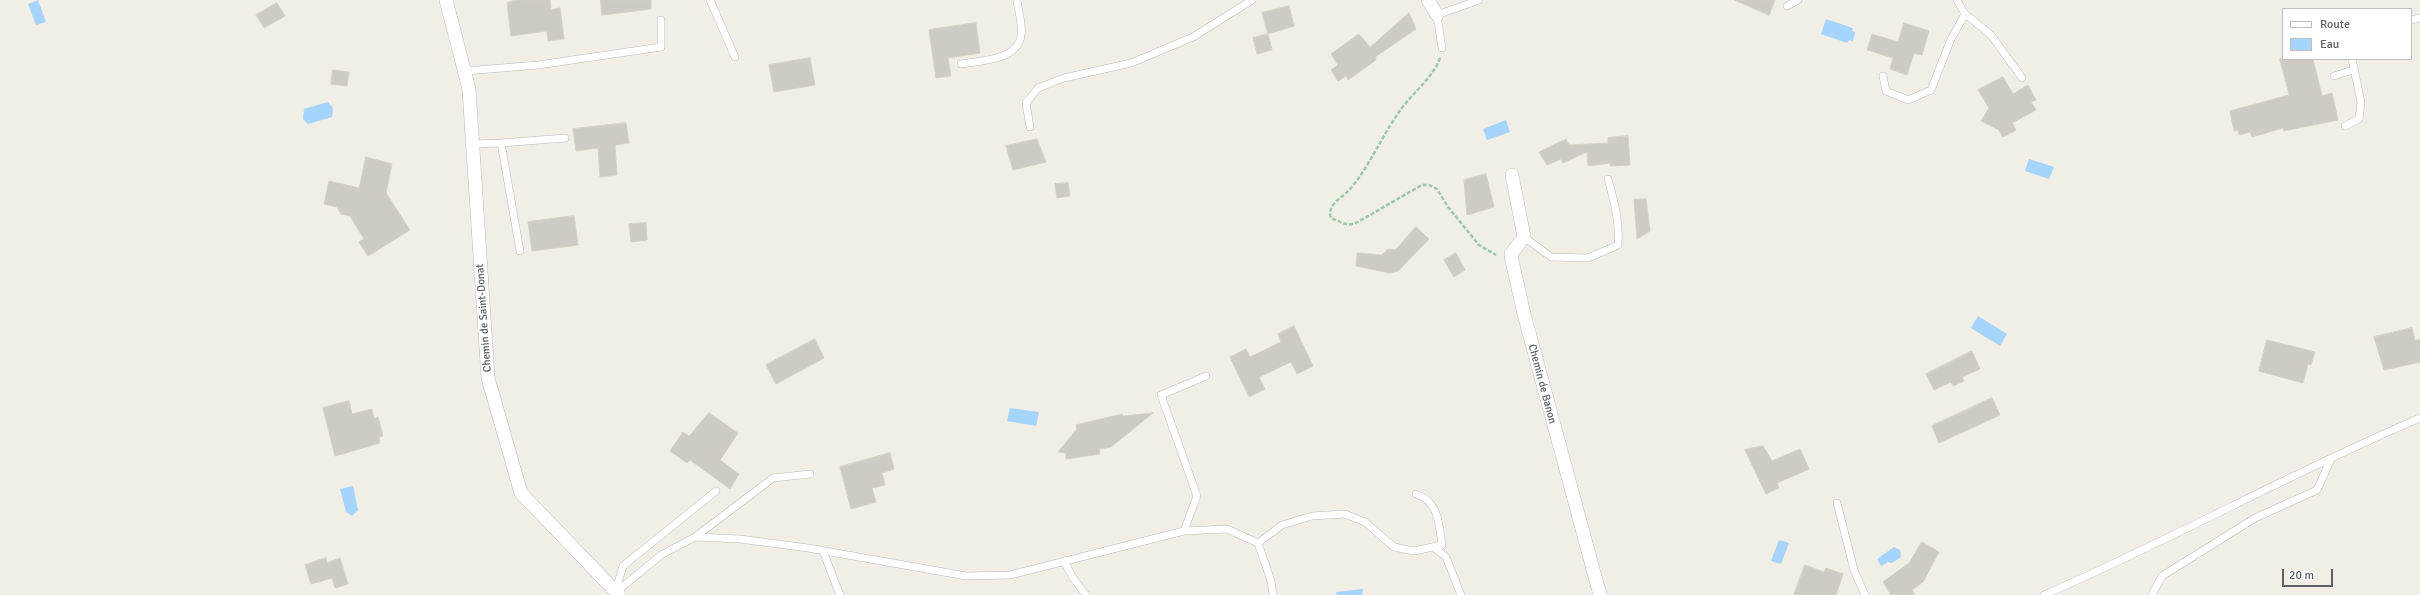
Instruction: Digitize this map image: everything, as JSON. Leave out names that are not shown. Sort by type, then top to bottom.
[{"type":"street","name":"Chemin de Saint-Donat","points":[[446,0],[470,90],[488,378],[521,493],[617,594]]},
{"type":"street","points":[[1428,0],[1437,15]]},
{"type":"street","points":[[1512,175],[1524,237],[1511,254],[1512,261]]},
{"type":"street","name":"Chemin de Banon","points":[[1512,261],[1524,314],[1600,595]]},
{"type":"lane","points":[[710,0],[735,57]]},
{"type":"lane","points":[[961,64],[994,59],[1016,48],[1022,35],[1017,0]]},
{"type":"lane","points":[[1030,127],[1026,103],[1038,88],[1064,78],[1130,63],[1186,40],[1252,0]]},
{"type":"lane","points":[[1442,48],[1437,15],[1479,0]]},
{"type":"lane","points":[[1787,6],[1798,0]]},
{"type":"lane","points":[[1957,0],[1965,14],[1991,35],[2022,78]]},
{"type":"lane","points":[[1883,76],[1886,90],[1908,100],[1931,90],[1951,39],[1965,14]]},
{"type":"lane","points":[[465,71],[538,65],[661,46],[661,20]]},
{"type":"lane","points":[[2345,126],[2359,120],[2361,102],[2352,60]]},
{"type":"lane","points":[[2334,76],[2353,70]]},
{"type":"lane","points":[[473,144],[565,138]]},
{"type":"lane","points":[[501,143],[520,251]]},
{"type":"lane","points":[[1524,237],[1551,256],[1588,258],[1618,245],[1619,232],[1616,210],[1608,179]]},
{"type":"lane","points":[[1184,531],[1197,496],[1161,395],[1206,376]]},
{"type":"lane","points":[[2044,595],[2149,548],[2331,459],[2420,418]]},
{"type":"lane","points":[[2152,595],[2162,576],[2255,518],[2317,490],[2331,459]]},
{"type":"lane","points":[[617,594],[661,555],[695,537],[773,478],[810,474]]},
{"type":"lane","points":[[617,594],[623,566],[716,491]]},
{"type":"lane","points":[[1258,543],[1282,525],[1312,516],[1345,514],[1365,522],[1394,546],[1414,551],[1434,548],[1442,545],[1434,506],[1423,496],[1416,494]]},
{"type":"lane","points":[[1837,503],[1854,570],[1865,595]]},
{"type":"lane","points":[[695,537],[740,539],[823,551],[966,576],[1010,575],[1184,531],[1227,529],[1258,543],[1271,581],[1273,595]]},
{"type":"lane","points":[[1434,548],[1446,557],[1462,595]]},
{"type":"lane","points":[[823,551],[840,595]]},
{"type":"lane","points":[[1064,561],[1086,595]]},
{"type":"path","points":[[1442,48],[1440,60],[1399,112],[1351,189],[1331,207],[1329,213],[1331,218],[1348,225],[1356,222],[1375,210],[1390,205],[1422,185],[1429,185],[1437,189],[1448,207],[1479,245],[1512,261]]},
{"type":"water","points":[[38,0],[46,22],[36,25],[28,4]]},
{"type":"water","points":[[1826,19],[1853,28],[1852,31],[1855,32],[1853,41],[1849,40],[1847,43],[1821,34]]},
{"type":"water","points":[[328,102],[333,108],[332,117],[308,124],[303,119],[304,109]]},
{"type":"water","points":[[1506,120],[1510,132],[1487,140],[1483,129]]},
{"type":"water","points":[[2029,159],[2054,167],[2049,179],[2025,171]]},
{"type":"water","points":[[1978,316],[2007,334],[2000,346],[1971,328]]},
{"type":"water","points":[[1010,408],[1039,412],[1036,426],[1007,421]]},
{"type":"water","points":[[353,486],[358,510],[352,516],[346,512],[340,489]]},
{"type":"water","points":[[1779,540],[1789,543],[1781,564],[1771,561]]},
{"type":"water","points":[[1894,547],[1900,550],[1901,557],[1892,563],[1888,562],[1881,566],[1877,559]]},
{"type":"water","points":[[1363,589],[1362,595],[1337,595],[1336,592]]},
{"type":"building","points":[[515,0],[550,0],[551,10],[560,8],[564,39],[548,41],[547,31],[511,36],[507,3]]},
{"type":"building","points":[[601,0],[651,0],[651,9],[602,15]]},
{"type":"building","points":[[1735,0],[1775,0],[1769,15]]},
{"type":"building","points":[[277,3],[285,16],[264,28],[256,15]]},
{"type":"building","points":[[1289,6],[1294,26],[1268,34],[1262,13]]},
{"type":"building","points":[[1409,13],[1416,29],[1375,57],[1376,60],[1348,80],[1346,76],[1338,81],[1331,70],[1338,65],[1331,54],[1359,34],[1370,47]]},
{"type":"building","points":[[976,23],[980,53],[948,58],[951,76],[936,78],[929,30]]},
{"type":"building","points":[[1904,23],[1929,31],[1922,55],[1914,53],[1907,75],[1890,69],[1893,58],[1867,50],[1872,34],[1898,42]]},
{"type":"building","points":[[1268,34],[1272,50],[1257,54],[1253,38]]},
{"type":"building","points":[[810,58],[815,85],[774,92],[769,65]]},
{"type":"building","points":[[2280,59],[2313,60],[2322,96],[2332,93],[2338,120],[2284,131],[2283,128],[2252,137],[2250,132],[2239,135],[2238,130],[2234,131],[2230,111],[2289,95]]},
{"type":"building","points":[[333,70],[349,72],[347,86],[331,84]]},
{"type":"building","points":[[2003,77],[2013,94],[2028,85],[2036,100],[2031,102],[2036,110],[2012,123],[2016,130],[2003,137],[1999,130],[1981,121],[1989,108],[1978,90]]},
{"type":"building","points":[[626,123],[629,143],[615,145],[617,175],[600,177],[598,148],[576,151],[573,129]]},
{"type":"building","points":[[1628,136],[1630,165],[1610,166],[1610,163],[1588,166],[1587,152],[1563,163],[1561,159],[1547,165],[1539,152],[1566,139],[1569,145],[1608,143],[1608,138]]},
{"type":"building","points":[[1037,139],[1046,162],[1013,170],[1006,146]]},
{"type":"building","points":[[366,157],[392,164],[386,193],[410,230],[368,256],[359,242],[364,239],[350,216],[341,214],[337,207],[324,204],[329,181],[359,188]]},
{"type":"building","points":[[1486,174],[1494,207],[1467,215],[1464,180]]},
{"type":"building","points":[[1068,183],[1070,196],[1057,198],[1055,184]]},
{"type":"building","points":[[1646,199],[1650,231],[1637,239],[1634,200]]},
{"type":"building","points":[[574,216],[578,245],[532,251],[528,222]]},
{"type":"building","points":[[646,223],[647,240],[631,242],[629,224]]},
{"type":"building","points":[[1416,227],[1429,239],[1398,271],[1390,273],[1356,266],[1357,253],[1382,255],[1388,249],[1395,250]]},
{"type":"building","points":[[1456,253],[1465,270],[1454,277],[1444,260]]},
{"type":"building","points":[[1294,326],[1313,366],[1297,374],[1291,362],[1259,377],[1265,389],[1249,397],[1230,357],[1246,349],[1250,357],[1281,342],[1278,334]]},
{"type":"building","points":[[2412,328],[2415,341],[2420,339],[2420,362],[2384,370],[2374,337]]},
{"type":"building","points":[[815,339],[824,358],[776,384],[766,365]]},
{"type":"building","points":[[2267,340],[2315,352],[2311,365],[2308,364],[2303,383],[2259,371]]},
{"type":"building","points":[[1972,351],[1980,369],[1962,377],[1964,381],[1953,386],[1951,382],[1934,390],[1926,374]]},
{"type":"building","points":[[1992,398],[2000,415],[1939,443],[1932,426]]},
{"type":"building","points":[[349,401],[352,414],[372,409],[374,419],[378,417],[383,436],[379,437],[380,443],[335,456],[323,408]]},
{"type":"building","points":[[709,413],[738,433],[720,460],[739,474],[730,489],[690,460],[687,463],[670,451],[683,432],[689,436]]},
{"type":"building","points":[[1153,413],[1111,447],[1099,449],[1100,454],[1066,459],[1066,453],[1058,452],[1077,429],[1076,425],[1122,414],[1123,416]]},
{"type":"building","points":[[1763,446],[1772,461],[1800,449],[1809,469],[1777,483],[1779,488],[1766,494],[1745,450]]},
{"type":"building","points":[[890,453],[894,469],[882,473],[885,485],[872,488],[876,502],[851,509],[840,467]]},
{"type":"building","points":[[1922,542],[1939,552],[1923,582],[1912,590],[1915,595],[1891,595],[1883,582],[1909,563]]},
{"type":"building","points":[[326,558],[327,563],[340,558],[348,584],[335,588],[332,578],[311,584],[305,565]]},
{"type":"building","points":[[1805,565],[1824,572],[1826,568],[1843,574],[1836,595],[1794,595]]}]
